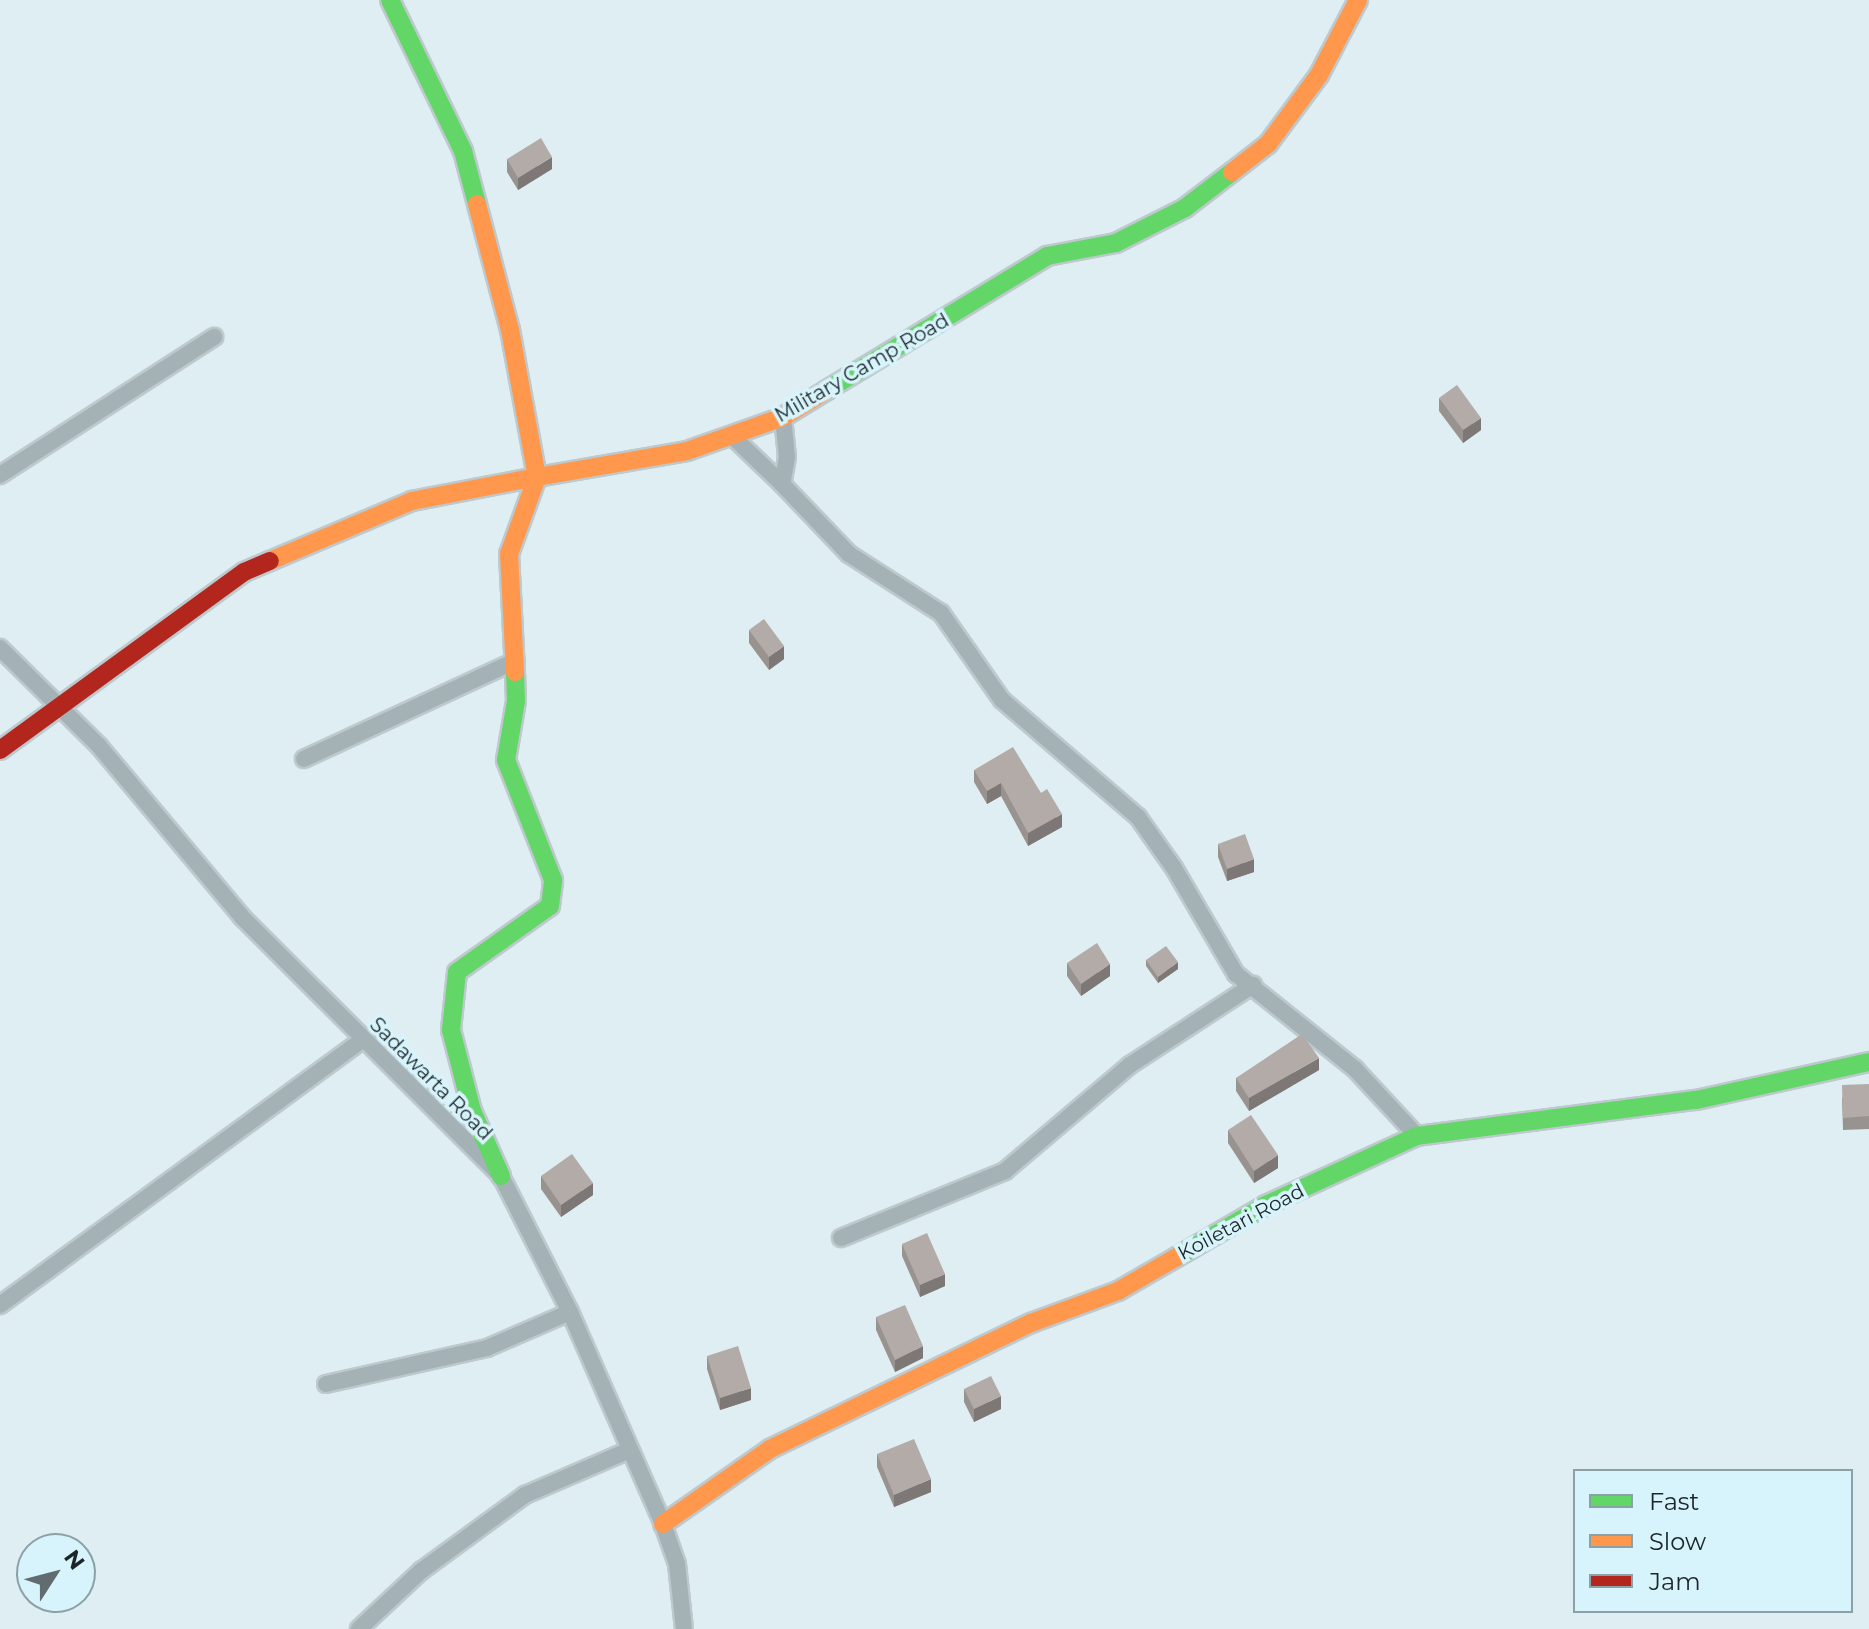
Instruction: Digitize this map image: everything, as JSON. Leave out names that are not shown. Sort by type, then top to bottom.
[{"type":"street","points":[[390,0],[463,151],[510,330],[537,477],[509,554],[516,701],[506,760],[553,880],[550,906],[514,936],[457,972],[451,1030],[472,1111],[501,1176]]},
{"type":"street","name":"Military Camp Road","points":[[0,750],[62,708],[244,572],[412,501],[687,451],[783,417],[1047,256],[1116,243],[1185,208],[1268,144],[1319,75],[1358,0]]},
{"type":"street","points":[[0,475],[214,337]]},
{"type":"street","points":[[782,484],[787,457],[783,417]]},
{"type":"street","points":[[732,436],[849,554],[941,613],[1002,700],[1138,817],[1174,868],[1236,974],[1355,1069],[1417,1136]]},
{"type":"street","name":"Sadawarta Road","points":[[0,648],[99,746],[232,905],[362,1040],[501,1176],[570,1312],[627,1451],[663,1524],[677,1564],[684,1629]]},
{"type":"street","points":[[304,759],[515,661]]},
{"type":"street","points":[[841,1238],[1005,1171],[1130,1065],[1253,985]]},
{"type":"street","points":[[0,1305],[362,1040]]},
{"type":"street","name":"Koiletari Road","points":[[663,1524],[770,1449],[1031,1323],[1118,1291],[1266,1205],[1417,1136],[1696,1100],[1869,1062]]},
{"type":"street","points":[[326,1384],[487,1348],[570,1312]]},
{"type":"street","points":[[359,1629],[421,1571],[525,1495],[627,1451]]},
{"type":"building","points":[[541,138],[552,157],[518,178],[507,159]]},
{"type":"building","points":[[1457,385],[1481,418],[1463,430],[1439,398]]},
{"type":"building","points":[[764,619],[784,646],[769,657],[749,630]]},
{"type":"building","points":[[1013,747],[1041,793],[1047,789],[1062,814],[1028,833],[1001,783],[987,791],[974,770]]},
{"type":"building","points":[[1245,834],[1254,859],[1227,869],[1218,844]]},
{"type":"building","points":[[1097,943],[1110,964],[1081,984],[1067,963]]},
{"type":"building","points":[[1166,946],[1178,962],[1158,977],[1146,960]]},
{"type":"building","points":[[1302,1034],[1319,1058],[1249,1098],[1236,1078]]},
{"type":"building","points":[[1869,1084],[1869,1116],[1843,1118],[1842,1085]]},
{"type":"building","points":[[1251,1115],[1278,1155],[1254,1171],[1228,1130]]},
{"type":"building","points":[[572,1154],[593,1183],[561,1205],[541,1176]]},
{"type":"building","points":[[927,1233],[945,1274],[920,1285],[902,1244]]},
{"type":"building","points":[[905,1305],[923,1346],[895,1360],[876,1317]]},
{"type":"building","points":[[738,1346],[751,1388],[720,1398],[707,1356]]},
{"type":"building","points":[[991,1376],[1001,1396],[974,1409],[964,1389]]},
{"type":"building","points":[[914,1439],[931,1479],[894,1495],[877,1454]]},
{"type":"traffic: fast","points":[[390,0],[463,151],[477,204]]},
{"type":"traffic: fast","points":[[827,390],[1047,256],[1116,243],[1185,208],[1232,172]]},
{"type":"traffic: fast","points":[[501,1176],[472,1111],[451,1030],[457,972],[550,906],[553,880],[506,760],[516,701],[515,672]]},
{"type":"traffic: fast","points":[[1177,1257],[1266,1205],[1417,1136],[1696,1100],[1869,1062]]},
{"type":"traffic: slow","points":[[1232,172],[1268,144],[1319,75],[1358,0]]},
{"type":"traffic: slow","points":[[270,561],[412,501],[537,477],[510,330],[477,204]]},
{"type":"traffic: slow","points":[[515,672],[509,554],[537,477],[687,451],[783,417],[827,390]]},
{"type":"traffic: slow","points":[[663,1524],[770,1449],[1031,1323],[1118,1291],[1177,1257]]},
{"type":"traffic: jam","points":[[0,750],[244,572],[270,561]]}]
